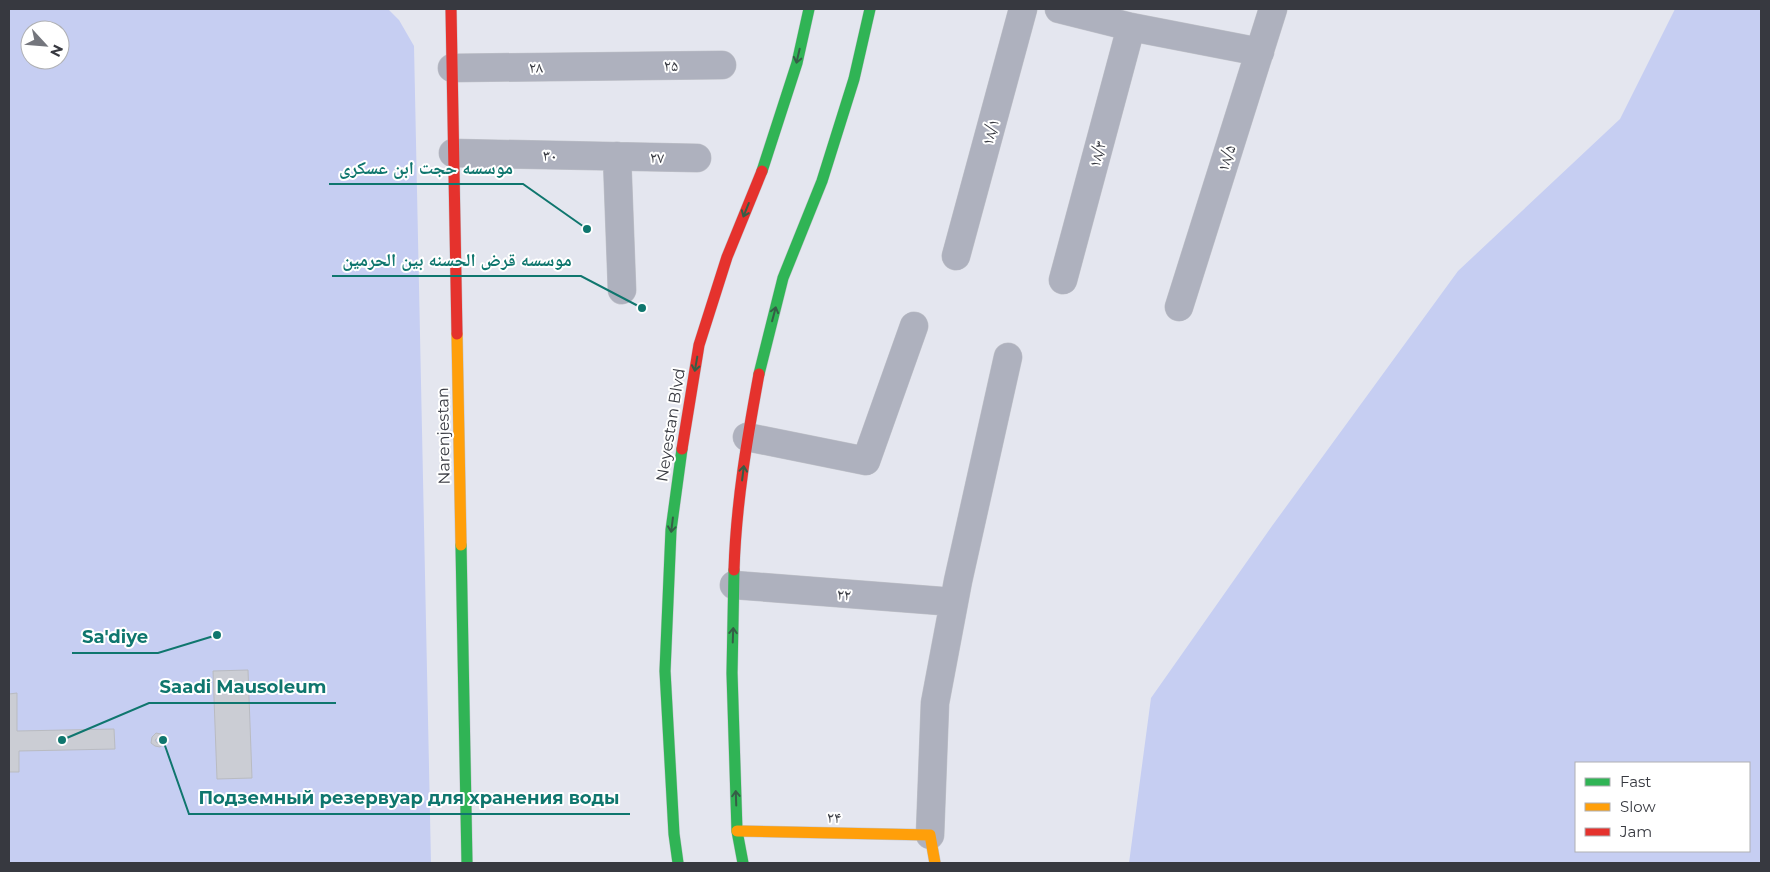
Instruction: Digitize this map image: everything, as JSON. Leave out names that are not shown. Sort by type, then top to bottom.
[{"type":"main road","name":"Narenjestan","points":[[451,9],[467,863]]},
{"type":"main road","name":"Neyestan Blvd","points":[[678,863],[674,834],[665,671],[671,530],[685,425],[699,345],[727,258],[766,160],[797,63],[809,9]]},
{"type":"main road","points":[[743,863],[737,831],[732,673],[735,544],[748,437],[761,362],[783,278],[822,181],[854,80],[870,9]]},
{"type":"main road","name":"۲۴","points":[[737,831],[930,835]]},
{"type":"main road","points":[[930,835],[935,863]]},
{"type":"street","name":"۱۸/۱","points":[[956,256],[1023,9]]},
{"type":"street","points":[[1059,9],[1131,27],[1260,52]]},
{"type":"street","name":"۱۸/۵","points":[[1179,307],[1273,9]]},
{"type":"street","name":"۱۸/۳","points":[[1063,280],[1131,27]]},
{"type":"street","name":"۲۸","points":[[452,68],[620,65]]},
{"type":"street","name":"۲۵","points":[[620,65],[722,65]]},
{"type":"street","name":"۳۰","points":[[454,153],[618,156]]},
{"type":"street","points":[[618,156],[622,290]]},
{"type":"street","name":"۲۷","points":[[618,156],[697,158]]},
{"type":"street","points":[[748,437],[866,461],[914,326]]},
{"type":"street","points":[[930,835],[935,703],[954,602],[1008,357]]},
{"type":"street","name":"۲۲","points":[[734,585],[954,602]]},
{"type":"shaded area","points":[[9,9],[388,9],[399,20],[414,46],[431,863],[9,863]]},
{"type":"shaded area","points":[[1675,9],[1761,9],[1761,863],[1129,863],[1151,698],[1272,526],[1458,271],[1620,119]]},
{"type":"building","points":[[248,670],[252,778],[217,779],[213,671]]},
{"type":"building","points":[[17,693],[17,731],[114,729],[115,749],[19,751],[19,772],[9,772],[9,694]]},
{"type":"building","points":[[156,733],[161,734],[164,738],[164,744],[160,747],[155,746],[151,743],[152,737]],"holes":[[[159,737],[161,741],[157,743],[155,740]]]},
{"type":"traffic: fast","points":[[762,171],[797,63],[809,9]]},
{"type":"traffic: fast","points":[[759,374],[783,278],[822,181],[854,79],[870,9]]},
{"type":"traffic: fast","points":[[678,863],[674,834],[665,671],[671,530],[682,449]]},
{"type":"traffic: fast","points":[[461,545],[467,863]]},
{"type":"traffic: fast","points":[[734,570],[732,673],[737,831],[743,863]]},
{"type":"traffic: slow","points":[[457,334],[461,545]]},
{"type":"traffic: slow","points":[[737,831],[930,835],[935,863]]},
{"type":"traffic: jam","points":[[451,9],[457,334]]},
{"type":"traffic: jam","points":[[682,449],[699,345],[727,257],[762,171]]},
{"type":"traffic: jam","points":[[734,570],[746,447],[759,374]]},
{"type":"place","name":"موسسه حجت ابن عسکری","points":[[587,229]]},
{"type":"place","name":"موسسه قرض الحسنه بین الحرمین","points":[[642,308]]},
{"type":"place","name":"Sa'diye","points":[[217,635]]},
{"type":"place","name":"Saadi Mausoleum","points":[[62,740]]},
{"type":"place","name":"Подземный резервуар для хранения воды","points":[[163,740]]}]
